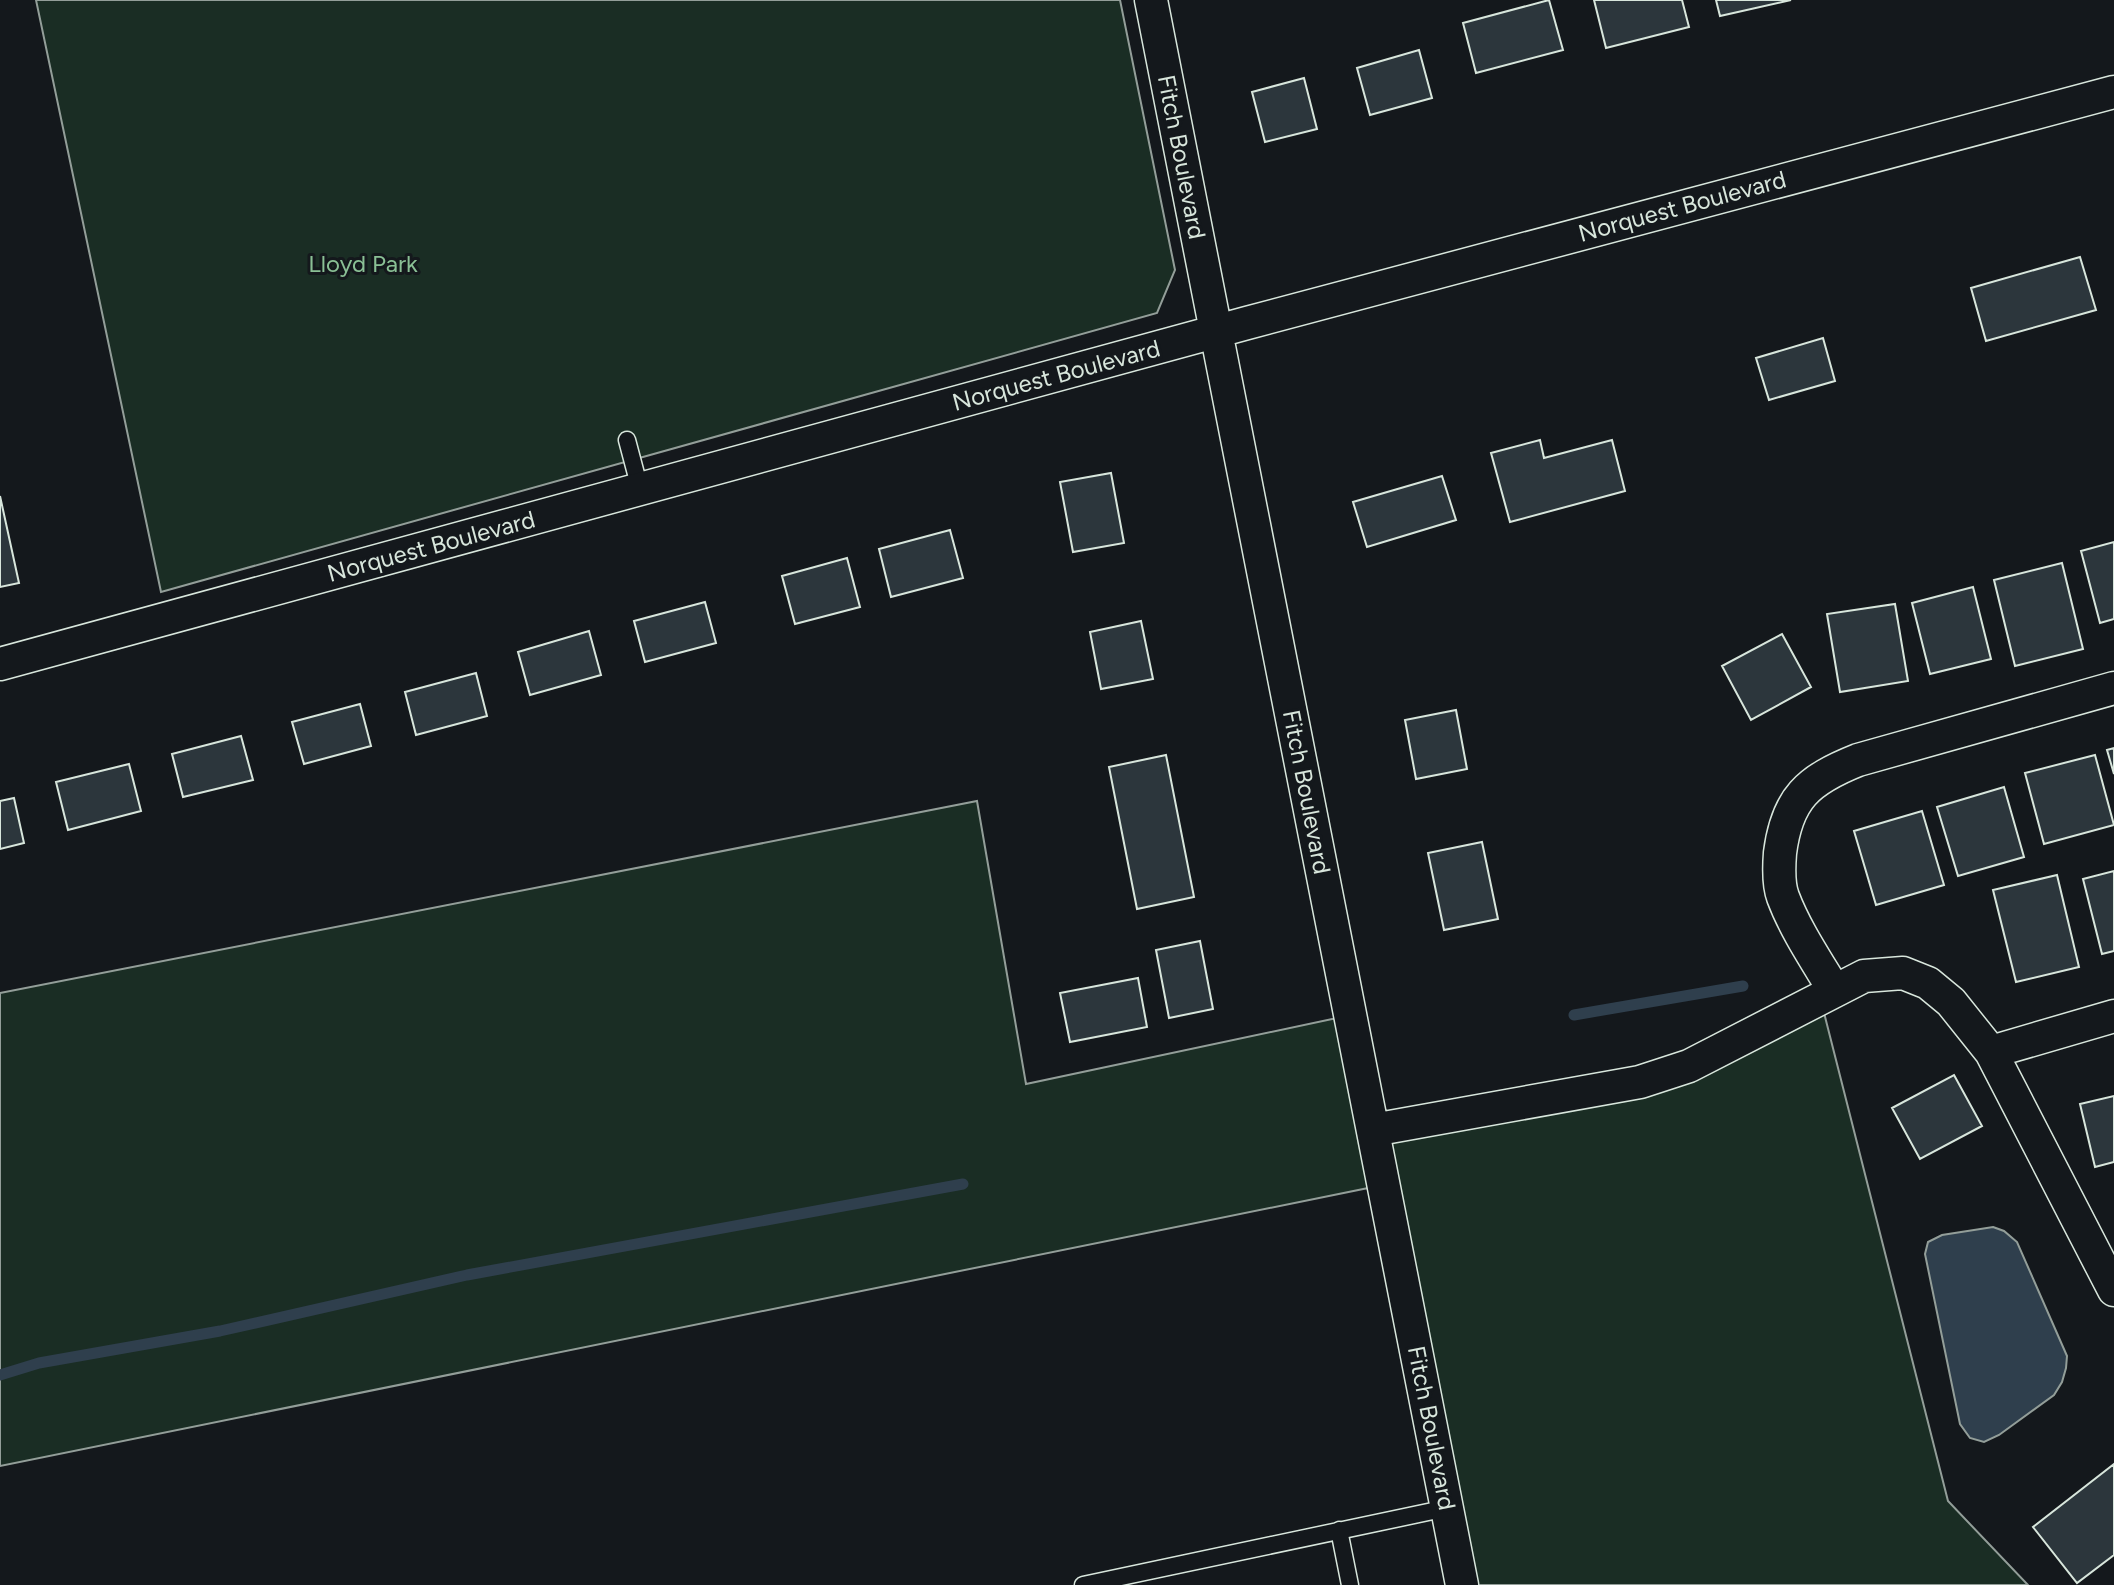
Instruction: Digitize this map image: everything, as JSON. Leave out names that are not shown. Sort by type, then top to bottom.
[{"type":"street","name":"Fitch Boulevard","points":[[1151,0],[1462,1585]]},
{"type":"street","name":"Norquest Boulevard","points":[[0,664],[1216,331],[2114,92]]},
{"type":"street","points":[[1834,990],[1781,893],[1783,832],[1791,806],[1831,771],[1858,760],[2114,688]]},
{"type":"street","points":[[1373,1130],[1640,1082],[1689,1066],[1864,976],[1903,973],[1928,983],[1951,1002],[1991,1052],[2114,1290]]},
{"type":"street","points":[[1991,1052],[2114,1016]]},
{"type":"lane","points":[[627,440],[640,489]]},
{"type":"lane","points":[[1083,1585],[1447,1508]]},
{"type":"lane","points":[[1339,1530],[1350,1585]]},
{"type":"green space","name":"Lloyd Park","points":[[36,0],[1120,0],[1175,270],[1157,313],[161,592]]},
{"type":"green space","points":[[977,801],[1026,1084],[1351,1015],[1373,1130],[1641,1082],[1820,997],[1948,1501],[2028,1585],[1462,1585],[1383,1185],[0,1466],[0,993]]},
{"type":"water","points":[[1993,1227],[2004,1231],[2017,1242],[2067,1356],[2062,1382],[2054,1395],[1999,1435],[1984,1442],[1970,1438],[1960,1424],[1925,1254],[1928,1242],[1942,1235]]},
{"type":"building","points":[[1549,0],[1563,50],[1476,73],[1463,23]]},
{"type":"building","points":[[1594,0],[1682,0],[1689,27],[1606,48]]},
{"type":"building","points":[[1716,0],[1791,0],[1720,16]]},
{"type":"building","points":[[1419,50],[1432,98],[1370,115],[1357,68]]},
{"type":"building","points":[[1304,78],[1317,129],[1265,142],[1252,92]]},
{"type":"building","points":[[2080,257],[2096,310],[1986,341],[1971,288]]},
{"type":"building","points":[[1823,338],[1835,381],[1769,400],[1756,358]]},
{"type":"building","points":[[1540,440],[1544,458],[1612,440],[1625,491],[1510,522],[1491,453]]},
{"type":"building","points":[[1111,473],[1124,543],[1073,552],[1060,482]]},
{"type":"building","points":[[1442,476],[1456,520],[1367,547],[1353,502]]},
{"type":"building","points":[[0,496],[19,583],[0,587]]},
{"type":"building","points":[[950,530],[963,578],[891,597],[879,549]]},
{"type":"building","points":[[2114,542],[2114,619],[2100,623],[2081,551]]},
{"type":"building","points":[[847,558],[860,607],[795,624],[782,576]]},
{"type":"building","points":[[2062,563],[2083,649],[2015,666],[1994,580]]},
{"type":"building","points":[[1973,587],[1991,659],[1930,674],[1912,603]]},
{"type":"building","points":[[705,602],[716,643],[645,662],[634,621]]},
{"type":"building","points":[[1895,604],[1908,681],[1840,692],[1827,614]]},
{"type":"building","points":[[1141,621],[1153,679],[1101,689],[1090,632]]},
{"type":"building","points":[[589,631],[601,675],[530,695],[518,652]]},
{"type":"building","points":[[1782,634],[1811,687],[1751,720],[1722,666]]},
{"type":"building","points":[[476,673],[487,716],[416,735],[405,692]]},
{"type":"building","points":[[360,704],[371,746],[304,764],[292,722]]},
{"type":"building","points":[[1456,710],[1467,769],[1416,779],[1405,720]]},
{"type":"building","points":[[241,736],[253,780],[183,797],[172,754]]},
{"type":"building","points":[[2114,748],[2114,774],[2107,750]]},
{"type":"building","points":[[1166,755],[1194,897],[1137,909],[1109,767]]},
{"type":"building","points":[[2095,755],[2114,825],[2044,844],[2025,773]]},
{"type":"building","points":[[129,764],[141,811],[68,830],[56,782]]},
{"type":"building","points":[[2004,787],[2024,857],[1958,876],[1937,807]]},
{"type":"building","points":[[14,798],[24,843],[0,849],[0,801]]},
{"type":"building","points":[[1922,811],[1944,885],[1876,905],[1854,831]]},
{"type":"building","points":[[1482,842],[1498,919],[1444,930],[1428,853]]},
{"type":"building","points":[[2114,871],[2114,951],[2102,954],[2083,879]]},
{"type":"building","points":[[2057,875],[2079,967],[2016,982],[1993,890]]},
{"type":"building","points":[[1200,941],[1213,1009],[1169,1018],[1156,950]]},
{"type":"building","points":[[1138,978],[1147,1027],[1070,1042],[1060,993]]},
{"type":"building","points":[[1954,1075],[1982,1126],[1920,1159],[1892,1108]]},
{"type":"building","points":[[2114,1096],[2114,1162],[2095,1167],[2080,1104]]},
{"type":"building","points":[[2114,1464],[2114,1555],[2077,1583],[2033,1527]]},
{"type":"waterway","points":[[1574,1015],[1743,986]]},
{"type":"waterway","points":[[0,1375],[39,1363],[220,1331],[467,1275],[963,1184]]}]
